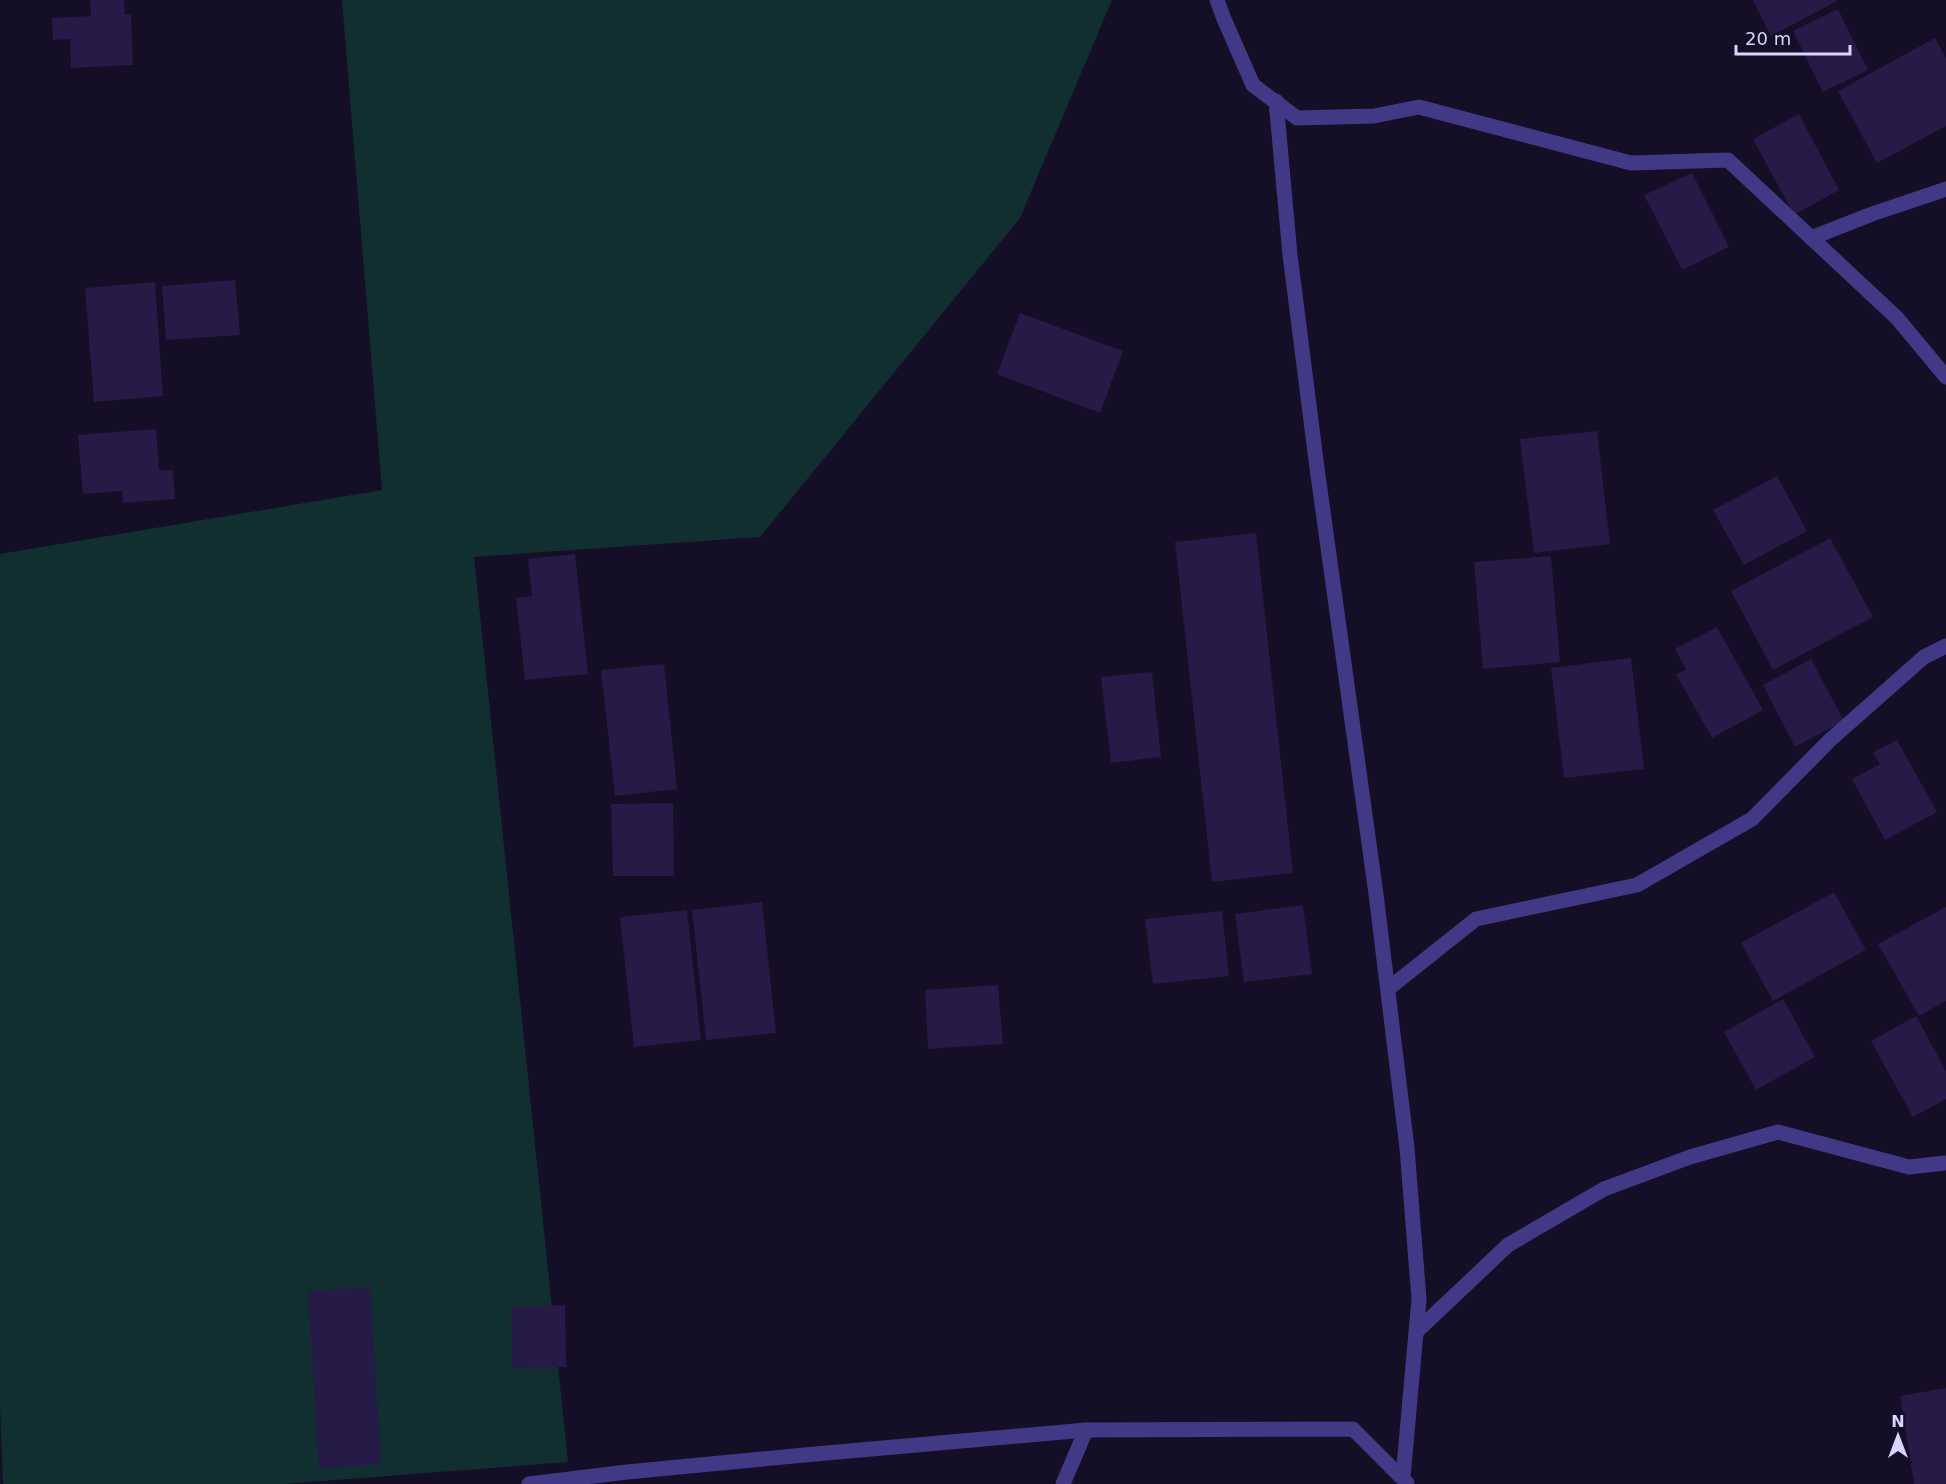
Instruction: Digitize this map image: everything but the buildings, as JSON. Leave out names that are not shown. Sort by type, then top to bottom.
[{"type":"street","points":[[1217,0],[1253,85],[1297,118],[1374,116],[1419,107],[1631,162],[1728,160],[1897,318],[1946,377]]},
{"type":"street","points":[[1276,101],[1290,255],[1376,894],[1407,1148],[1419,1299],[1406,1480]]},
{"type":"street","points":[[1811,238],[1946,189]]},
{"type":"street","points":[[1388,989],[1476,919],[1637,885],[1752,819],[1830,740],[1924,657],[1946,646]]},
{"type":"street","points":[[1416,1332],[1508,1245],[1604,1189],[1690,1156],[1778,1132],[1909,1167],[1946,1163]]},
{"type":"street","points":[[529,1484],[779,1457],[1086,1430],[1353,1429],[1406,1480]]},
{"type":"street","points":[[1063,1484],[1086,1430]]},
{"type":"green space","points":[[342,0],[1112,0],[1020,218],[760,537],[474,557],[568,1462],[284,1484],[3,1484],[0,1405],[0,554],[382,490]]}]
